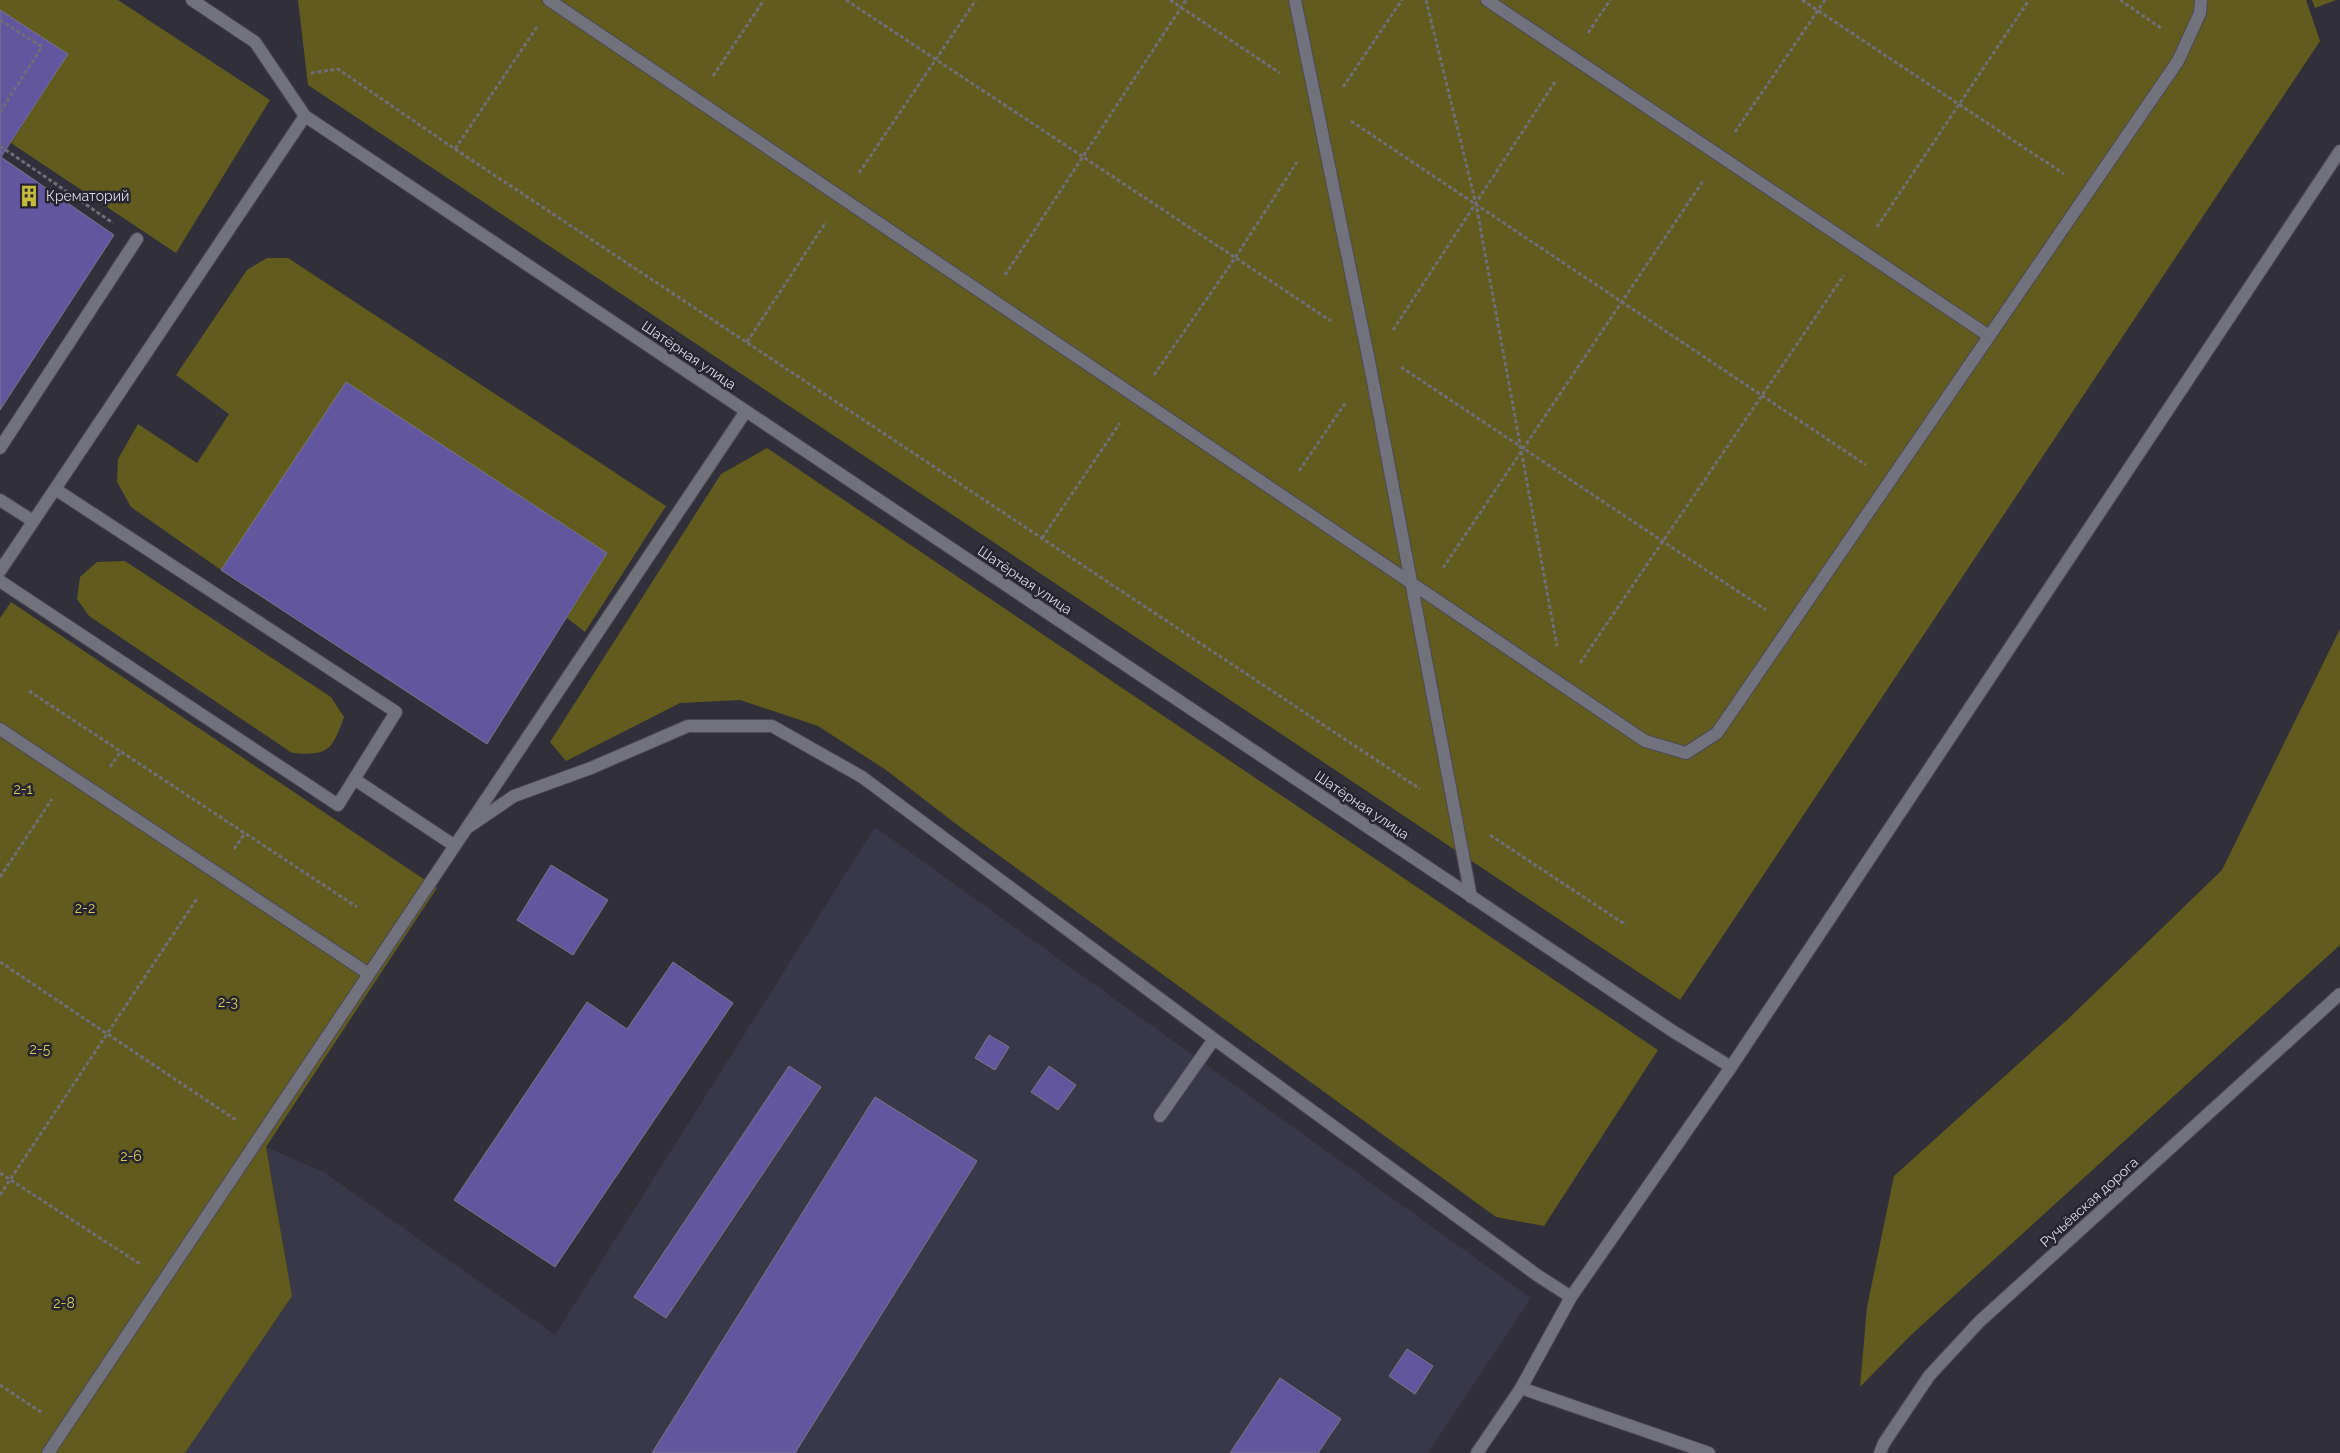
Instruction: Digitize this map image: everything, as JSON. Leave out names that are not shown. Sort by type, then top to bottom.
[{"type":"street","points":[[0,570],[305,116],[255,42],[192,0]]},
{"type":"street","points":[[1295,0],[1370,366],[1471,896]]},
{"type":"street","points":[[1487,0],[1989,336]]},
{"type":"street","points":[[551,2],[1645,741],[1686,753],[1717,732],[2089,191],[2178,60],[2200,13],[2200,0]]},
{"type":"street","name":"Шатёрная улица","points":[[305,116],[1688,1042],[1731,1067]]},
{"type":"street","points":[[1477,1453],[1521,1388],[1571,1297],[1731,1067],[2340,151]]},
{"type":"street","points":[[0,448],[137,238]]},
{"type":"street","points":[[48,1453],[746,411]]},
{"type":"street","points":[[0,581],[338,805],[396,712],[55,488]]},
{"type":"street","points":[[0,500],[33,521]]},
{"type":"street","points":[[467,828],[514,796],[592,768],[688,726],[772,726],[862,777],[1214,1039],[1537,1275],[1571,1297]]},
{"type":"street","points":[[0,729],[370,974]]},
{"type":"street","points":[[354,779],[455,846]]},
{"type":"street","name":"Ручьёвская дорога","points":[[1880,1453],[1884,1443],[1929,1376],[1979,1322],[2340,994]]},
{"type":"street","points":[[1160,1116],[1214,1039]]},
{"type":"street","points":[[1521,1388],[1709,1453]]},
{"type":"path","points":[[698,100],[764,0]]},
{"type":"path","points":[[846,0],[1364,343]]},
{"type":"path","points":[[747,342],[976,0]]},
{"type":"path","points":[[1170,0],[1890,481]]},
{"type":"path","points":[[990,298],[1186,0]]},
{"type":"path","points":[[1330,107],[1402,0]]},
{"type":"path","points":[[1426,0],[1476,204],[1564,686]]},
{"type":"path","points":[[1282,496],[1370,366],[1610,0]]},
{"type":"path","points":[[1802,0],[2089,191]]},
{"type":"path","points":[[1426,593],[1521,448],[1622,302],[1825,0]]},
{"type":"path","points":[[1564,686],[2029,0]]},
{"type":"path","points":[[2120,0],[2186,44]]},
{"type":"path","points":[[455,149],[551,2]]},
{"type":"path","points":[[0,20],[42,48],[0,112]]},
{"type":"path","points":[[278,76],[338,69],[455,149],[1626,925]]},
{"type":"path","points":[[1042,538],[1234,258],[1320,125]]},
{"type":"path","points":[[0,146],[137,238]]},
{"type":"path","points":[[1378,352],[1790,626]]},
{"type":"path","points":[[30,691],[357,907]]},
{"type":"path","points":[[0,877],[69,774]]},
{"type":"path","points":[[0,1194],[215,871]]},
{"type":"path","points":[[0,962],[260,1136]]},
{"type":"path","points":[[0,1173],[164,1280]]},
{"type":"path","points":[[0,1385],[65,1428]]},
{"type":"shaded area","points":[[875,827],[1531,1298],[1428,1453],[185,1453],[292,1296],[266,1147],[325,1173],[555,1335]]},
{"type":"green space","points":[[0,0],[118,0],[270,100],[176,253],[11,143],[68,54],[0,10]]},
{"type":"green space","points":[[298,0],[2306,0],[2320,41],[1680,1000],[308,85]]},
{"type":"green space","points":[[2312,0],[2336,0],[2315,8]]},
{"type":"green space","points":[[267,258],[288,258],[666,506],[585,632],[567,618],[607,553],[346,383],[221,570],[131,507],[117,482],[118,459],[138,424],[197,463],[229,414],[176,375],[247,270]]},
{"type":"green space","points":[[767,448],[1658,1050],[1544,1226],[1496,1217],[960,827],[886,770],[818,726],[740,700],[680,703],[566,761],[550,742],[721,474]]},
{"type":"green space","points":[[125,561],[331,697],[344,717],[332,744],[322,752],[292,753],[89,616],[77,599],[80,577],[97,562]]},
{"type":"green space","points":[[11,602],[437,888],[266,1147],[292,1296],[185,1453],[0,1453],[0,618]]},
{"type":"green space","points":[[2340,629],[2340,945],[1911,1335],[1860,1387],[1867,1307],[1894,1176],[2067,1020],[2222,870]]},
{"type":"building","name":"Крематорий","points":[[0,10],[68,54],[1,157],[114,235],[0,410]]},
{"type":"building","points":[[346,382],[607,553],[487,744],[221,570]]},
{"type":"building","points":[[551,865],[608,900],[573,955],[517,920]]},
{"type":"building","points":[[673,962],[733,1003],[555,1267],[454,1200],[587,1002],[627,1029]]},
{"type":"building","points":[[989,1035],[1009,1047],[995,1070],[975,1058]]},
{"type":"building","points":[[789,1066],[821,1087],[666,1318],[634,1297]]},
{"type":"building","points":[[1049,1066],[1076,1085],[1058,1110],[1031,1092]]},
{"type":"building","points":[[875,1097],[977,1161],[795,1453],[652,1453]]},
{"type":"building","points":[[1407,1349],[1433,1366],[1415,1394],[1389,1376]]},
{"type":"building","points":[[1280,1378],[1341,1419],[1318,1453],[1230,1453]]},
{"type":"place","name":"Крематорий","points":[[29,196]]},
{"type":"park label","name":"2-1","points":[[23,789]]},
{"type":"park label","name":"2-2","points":[[85,908]]},
{"type":"park label","name":"2-3","points":[[228,1002]]},
{"type":"park label","name":"2-5","points":[[40,1049]]},
{"type":"park label","name":"2-6","points":[[131,1156]]},
{"type":"park label","name":"2-8","points":[[64,1303]]}]
